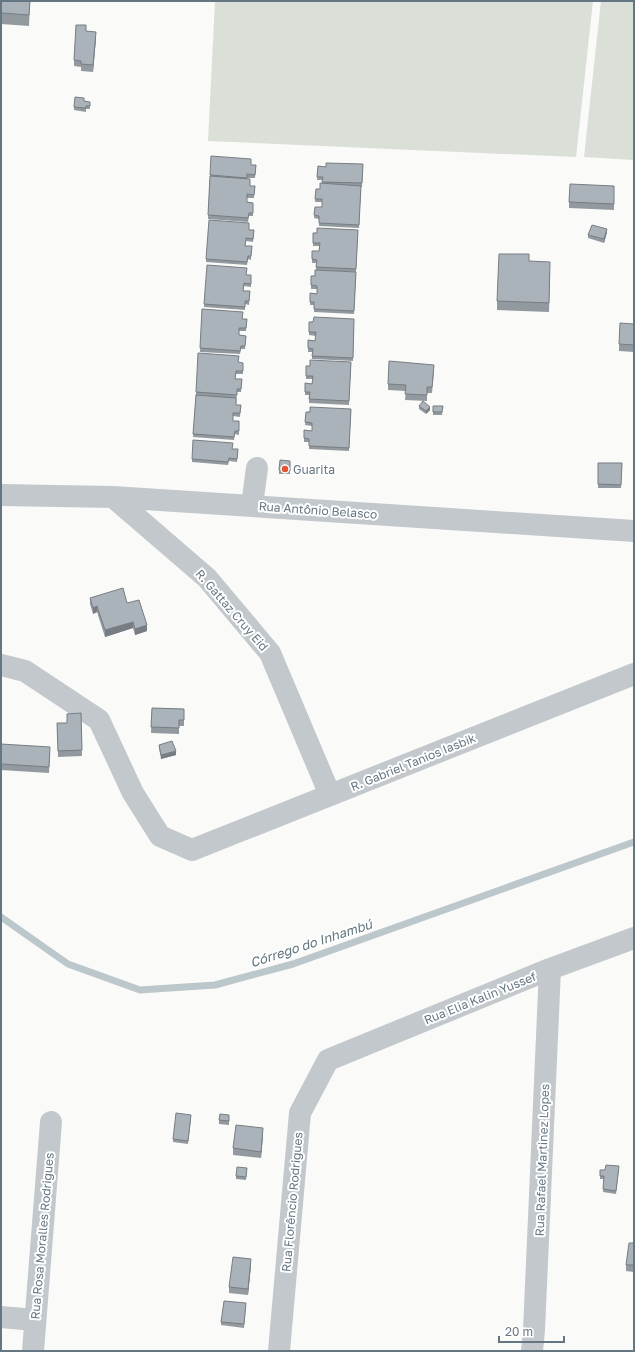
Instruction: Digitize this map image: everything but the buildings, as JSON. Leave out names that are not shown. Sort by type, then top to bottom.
[{"type":"street","points":[[252,505],[257,468]]},
{"type":"street","name":"Rua Antônio Belasco","points":[[1,495],[113,497],[634,531]]},
{"type":"street","name":"R. Gattaz Cruy Eid","points":[[113,497],[207,578],[270,653],[330,795]]},
{"type":"street","name":"R. Gabriel Tanios Iasbik","points":[[1,665],[25,671],[99,720],[133,793],[160,836],[192,850],[634,674]]},
{"type":"street","name":"Rua Elia Kalin Yussef","points":[[328,1060],[550,969],[634,938]]},
{"type":"street","name":"Rua Rafael Martinez Lopes","points":[[532,1351],[550,969]]},
{"type":"street","name":"Rua Florêncio Rodrigues","points":[[279,1351],[300,1113],[328,1060]]},
{"type":"street","name":"Rua Rosa Moralles Rodrigues","points":[[33,1351],[51,1122]]},
{"type":"street","points":[[1,1317],[35,1320]]},
{"type":"shaded area","points":[[215,1],[593,1],[576,157],[208,141]]},
{"type":"shaded area","points":[[601,1],[634,1],[634,160],[584,157]]},
{"type":"waterway","name":"Córrego do Inhambú","points":[[1,917],[68,964],[140,990],[215,985],[293,964],[634,842]]},
{"type":"place","name":"Guarita","points":[[285,469]]}]
